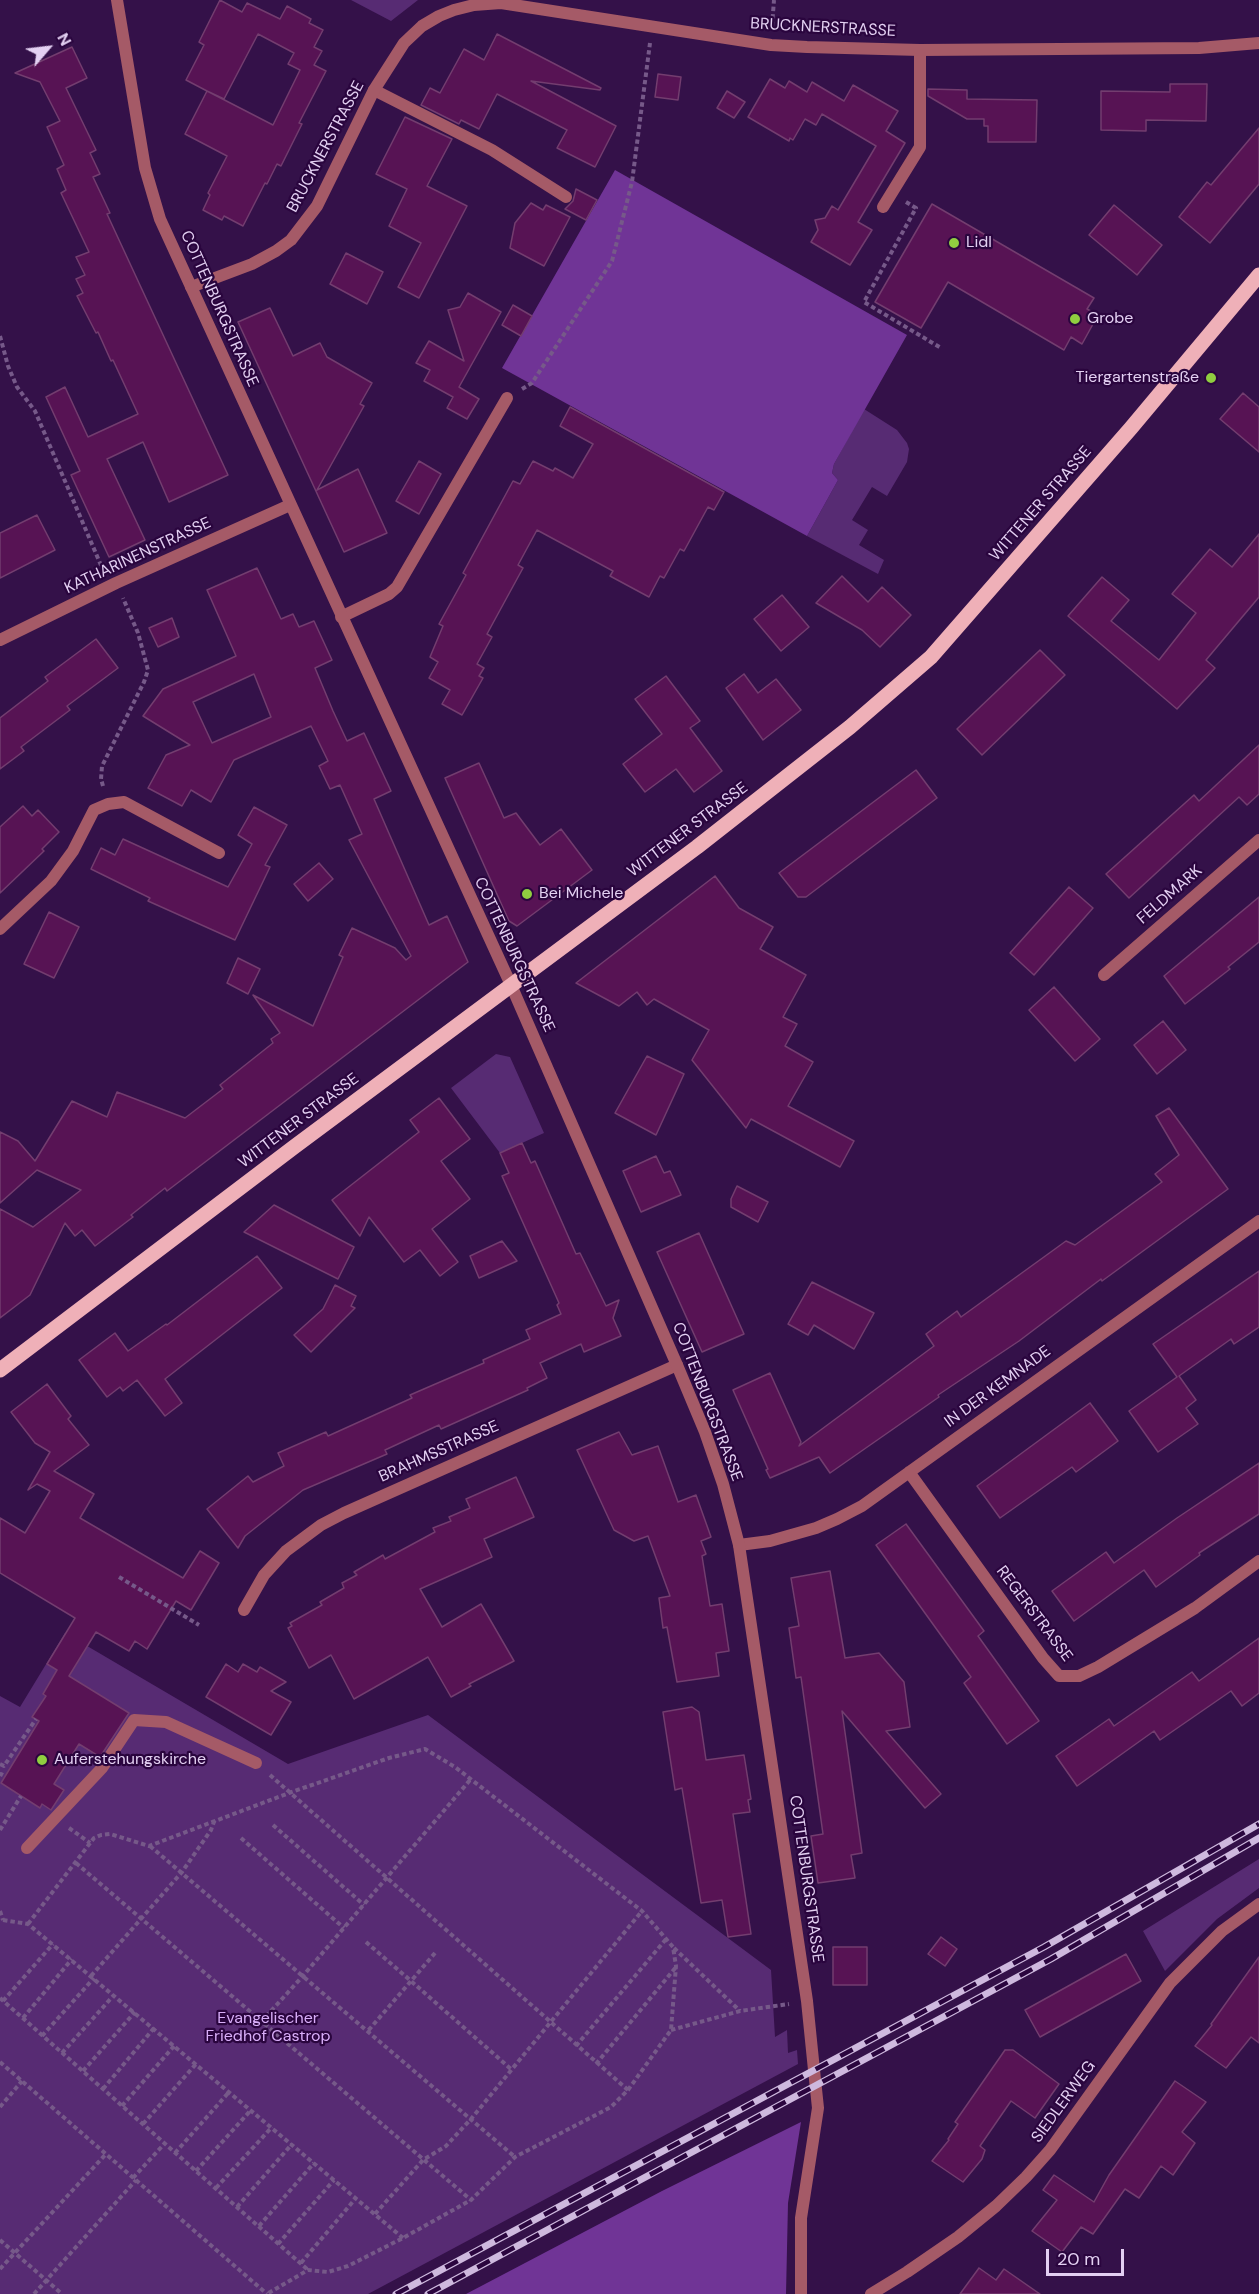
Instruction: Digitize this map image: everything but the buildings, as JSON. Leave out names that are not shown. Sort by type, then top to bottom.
[{"type":"main road","name":"WITTENER STRASSE","points":[[0,1370],[697,847],[850,727],[931,657],[1131,428],[1259,275]]},
{"type":"street","name":"COTTENBURGSTRASSE","points":[[117,0],[145,168],[160,219],[511,985],[677,1365],[705,1432],[723,1484],[740,1545],[807,2001],[818,2108],[801,2218],[801,2294]]},
{"type":"street","name":"BRUCKNERSTRASSE","points":[[191,287],[252,264],[291,240],[317,206],[374,90],[404,42],[422,26],[473,2],[501,3],[771,45],[920,50],[1199,48],[1259,43]]},
{"type":"street","points":[[883,207],[920,147],[920,50]]},
{"type":"street","points":[[374,90],[492,150],[566,197]]},
{"type":"street","points":[[341,617],[389,594],[404,578],[507,398]]},
{"type":"street","name":"KATHARINENSTRASSE","points":[[0,640],[113,584],[290,505]]},
{"type":"street","points":[[0,928],[51,881],[73,851],[94,810],[108,804],[124,802],[219,853]]},
{"type":"street","name":"FELDMARK","points":[[1104,975],[1259,840]]},
{"type":"street","name":"IN DER KEMNADE","points":[[740,1545],[770,1541],[837,1519],[862,1506],[1259,1221]]},
{"type":"street","name":"BRAHMSSTRASSE","points":[[244,1610],[264,1575],[286,1551],[321,1525],[362,1504],[677,1365]]},
{"type":"street","name":"REGERSTRASSE","points":[[909,1472],[1043,1658],[1059,1676],[1079,1676],[1098,1667],[1195,1608],[1259,1561]]},
{"type":"street","points":[[27,1848],[102,1768],[134,1720],[166,1722],[256,1763]]},
{"type":"street","name":"SIEDLERWEG","points":[[871,2294],[958,2237],[996,2206],[1026,2177],[1050,2150],[1170,1983],[1222,1931],[1259,1904]]},
{"type":"path","points":[[771,45],[774,0]]},
{"type":"path","points":[[507,398],[532,383],[612,261],[632,182],[651,27]]},
{"type":"path","points":[[892,192],[916,208],[864,302],[941,348]]},
{"type":"path","points":[[0,336],[8,366],[17,387],[35,411],[113,584],[138,633],[148,670],[102,766],[101,779],[108,804]]},
{"type":"path","points":[[119,1577],[199,1625]]},
{"type":"path","points":[[0,1764],[4,1766],[36,1719]]},
{"type":"path","points":[[149,1846],[215,1819],[389,1758],[425,1749],[455,1767],[642,1911],[673,1947],[740,2011]]},
{"type":"path","points":[[256,1763],[628,2090]]},
{"type":"path","points":[[261,2022],[470,1780]]},
{"type":"path","points":[[0,1830],[21,1796]]},
{"type":"path","points":[[42,2036],[182,1872],[211,1830],[215,1819]]},
{"type":"path","points":[[273,1825],[364,1905]]},
{"type":"path","points":[[28,1923],[94,1838],[101,1834],[110,1834],[149,1846],[515,2157]]},
{"type":"path","points":[[241,1838],[344,1928]]},
{"type":"path","points":[[76,1863],[471,2200]]},
{"type":"path","points":[[0,1911],[2,1922],[28,1923],[403,2238]]},
{"type":"path","points":[[375,2214],[423,2160],[446,2146],[471,2119],[642,1911]]},
{"type":"path","points":[[576,2046],[667,1938]]},
{"type":"path","points":[[366,1942],[512,2070]]},
{"type":"path","points":[[53,1944],[2,2000],[308,2270]]},
{"type":"path","points":[[0,2062],[267,2294],[308,2270],[328,2272],[338,2269],[403,2238],[471,2200],[515,2157],[611,2107],[628,2090],[671,2030],[676,1966],[673,1947]]},
{"type":"path","points":[[367,2032],[435,1953]]},
{"type":"path","points":[[23,2018],[72,1959]]},
{"type":"path","points":[[596,2064],[676,1966]]},
{"type":"path","points":[[62,2053],[114,1995]]},
{"type":"path","points":[[671,2030],[740,2011],[807,2001]]},
{"type":"path","points":[[83,2071],[135,2012]]},
{"type":"path","points":[[103,2089],[154,2028]]},
{"type":"path","points":[[122,2106],[174,2046]]},
{"type":"path","points":[[143,2124],[196,2064]]},
{"type":"path","points":[[0,2107],[22,2081]]},
{"type":"path","points":[[176,2153],[229,2091]]},
{"type":"path","points":[[196,2171],[250,2110]]},
{"type":"path","points":[[216,2188],[272,2127]]},
{"type":"path","points":[[34,2294],[165,2143]]},
{"type":"path","points":[[237,2207],[292,2144]]},
{"type":"path","points":[[0,2269],[106,2154]]},
{"type":"path","points":[[259,2226],[314,2163]]},
{"type":"path","points":[[278,2244],[334,2180]]},
{"type":"path","points":[[301,2263],[356,2198]]},
{"type":"path","points":[[0,2241],[62,2294]]},
{"type":"green space","points":[[351,0],[418,0],[391,21]]},
{"type":"green space","points":[[864,409],[897,430],[909,449],[907,462],[887,496],[872,487],[852,520],[868,530],[859,545],[884,560],[878,574],[807,536],[838,480],[832,473],[834,464]]},
{"type":"green space","points":[[496,1054],[510,1057],[544,1133],[500,1153],[451,1088]]},
{"type":"green space","name":"Evangelischer Friedhof Castrop","points":[[65,1633],[288,1764],[428,1715],[771,1970],[775,2037],[787,2030],[788,2053],[797,2050],[798,2064],[368,2294],[0,2294],[0,1696],[20,1707]]},
{"type":"green space","points":[[1259,1859],[1259,1888],[1217,1919],[1165,1971],[1143,1931]]},
{"type":"shaded area","points":[[615,170],[907,335],[834,464],[832,473],[838,480],[807,536],[502,368]]},
{"type":"shaded area","points":[[801,2122],[788,2203],[786,2294],[466,2294],[662,2191]]},
{"type":"railway","points":[[396,2294],[1044,1947],[1259,1824]]},
{"type":"railway","points":[[428,2294],[1051,1959],[1259,1838]]},
{"type":"place","name":"Lidl","points":[[954,243]]},
{"type":"place","name":"Grobe","points":[[1075,319]]},
{"type":"place","name":"Tiergartenstraße","points":[[1211,378]]},
{"type":"place","name":"Bei Michele","points":[[527,894]]},
{"type":"place","name":"Auferstehungskirche","points":[[42,1760]]}]
